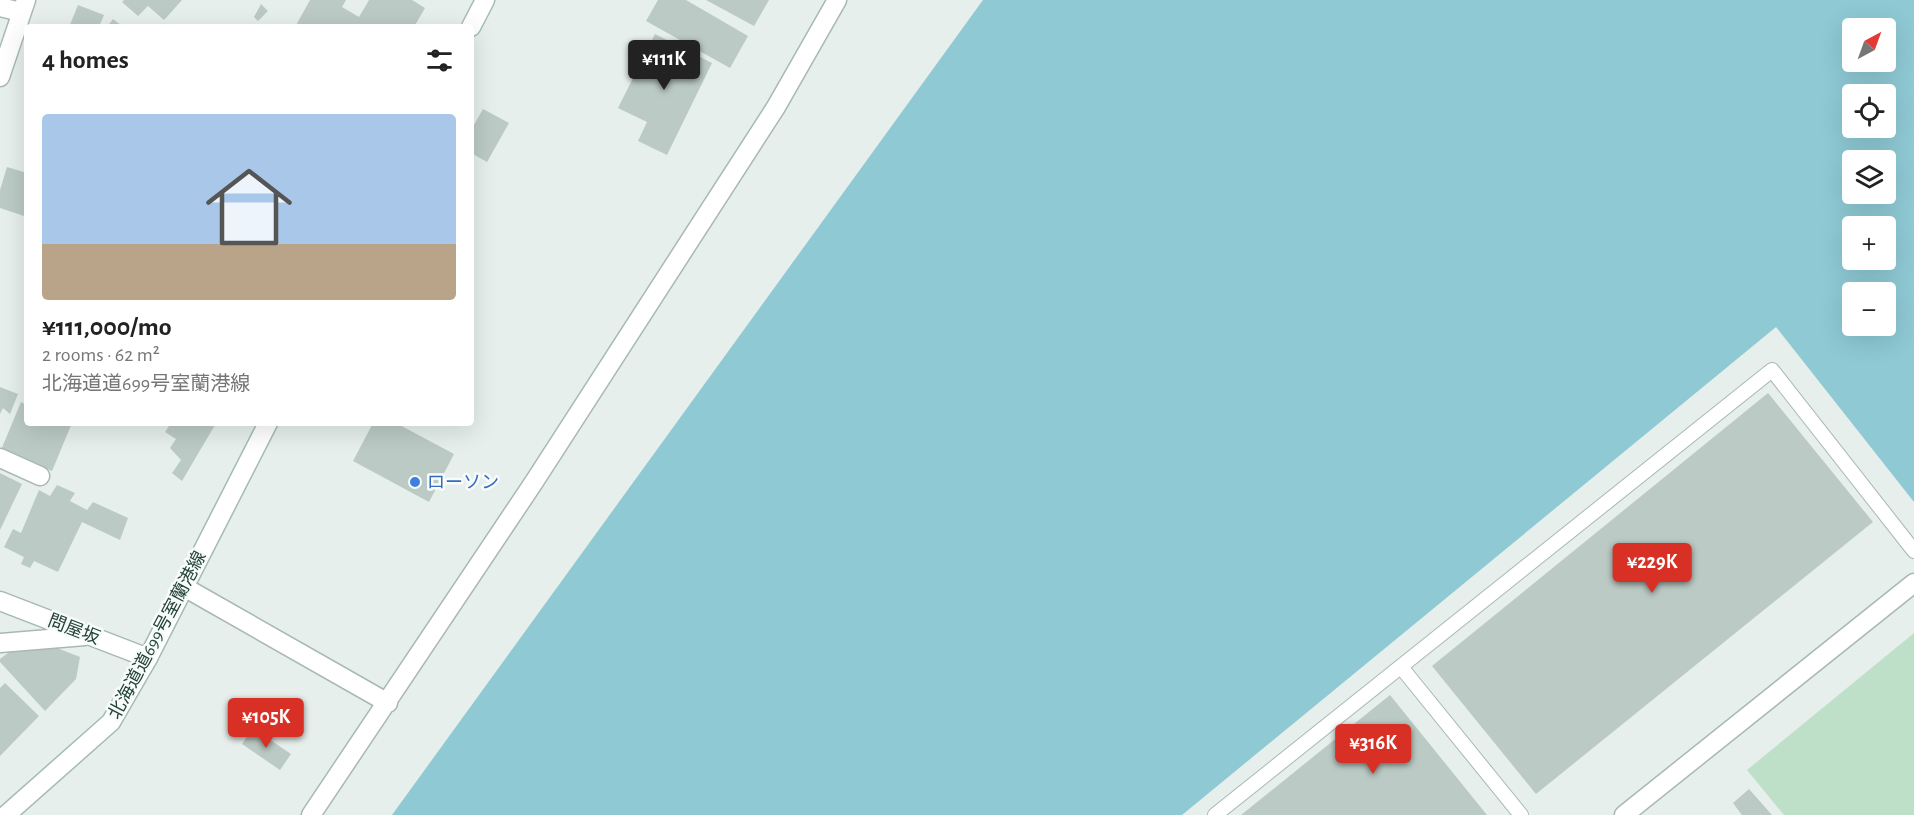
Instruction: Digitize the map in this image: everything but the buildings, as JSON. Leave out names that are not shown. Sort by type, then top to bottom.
[{"type":"street","points":[[473,24],[485,0]]},
{"type":"street","points":[[311,815],[534,482],[769,117],[837,0]]},
{"type":"street","points":[[0,7],[24,6],[0,77]]},
{"type":"street","name":"北海道道699号室蘭港線","points":[[6,815],[111,722],[148,658],[266,426]]},
{"type":"street","points":[[0,458],[40,476]]},
{"type":"street","points":[[1624,815],[1914,583]]},
{"type":"street","points":[[184,586],[388,703]]},
{"type":"street","name":"問屋坂","points":[[0,601],[148,658]]},
{"type":"street","points":[[0,643],[91,636]]},
{"type":"lane","points":[[1215,815],[1772,370],[1914,550]]},
{"type":"lane","points":[[1401,666],[1521,815]]},
{"type":"green space","points":[[1914,633],[1914,815],[1784,815],[1747,770]]},
{"type":"water","points":[[983,0],[1914,0],[1914,502],[1776,327],[1182,815],[392,815]]},
{"type":"place","name":"ローソン","points":[[415,482]]}]
